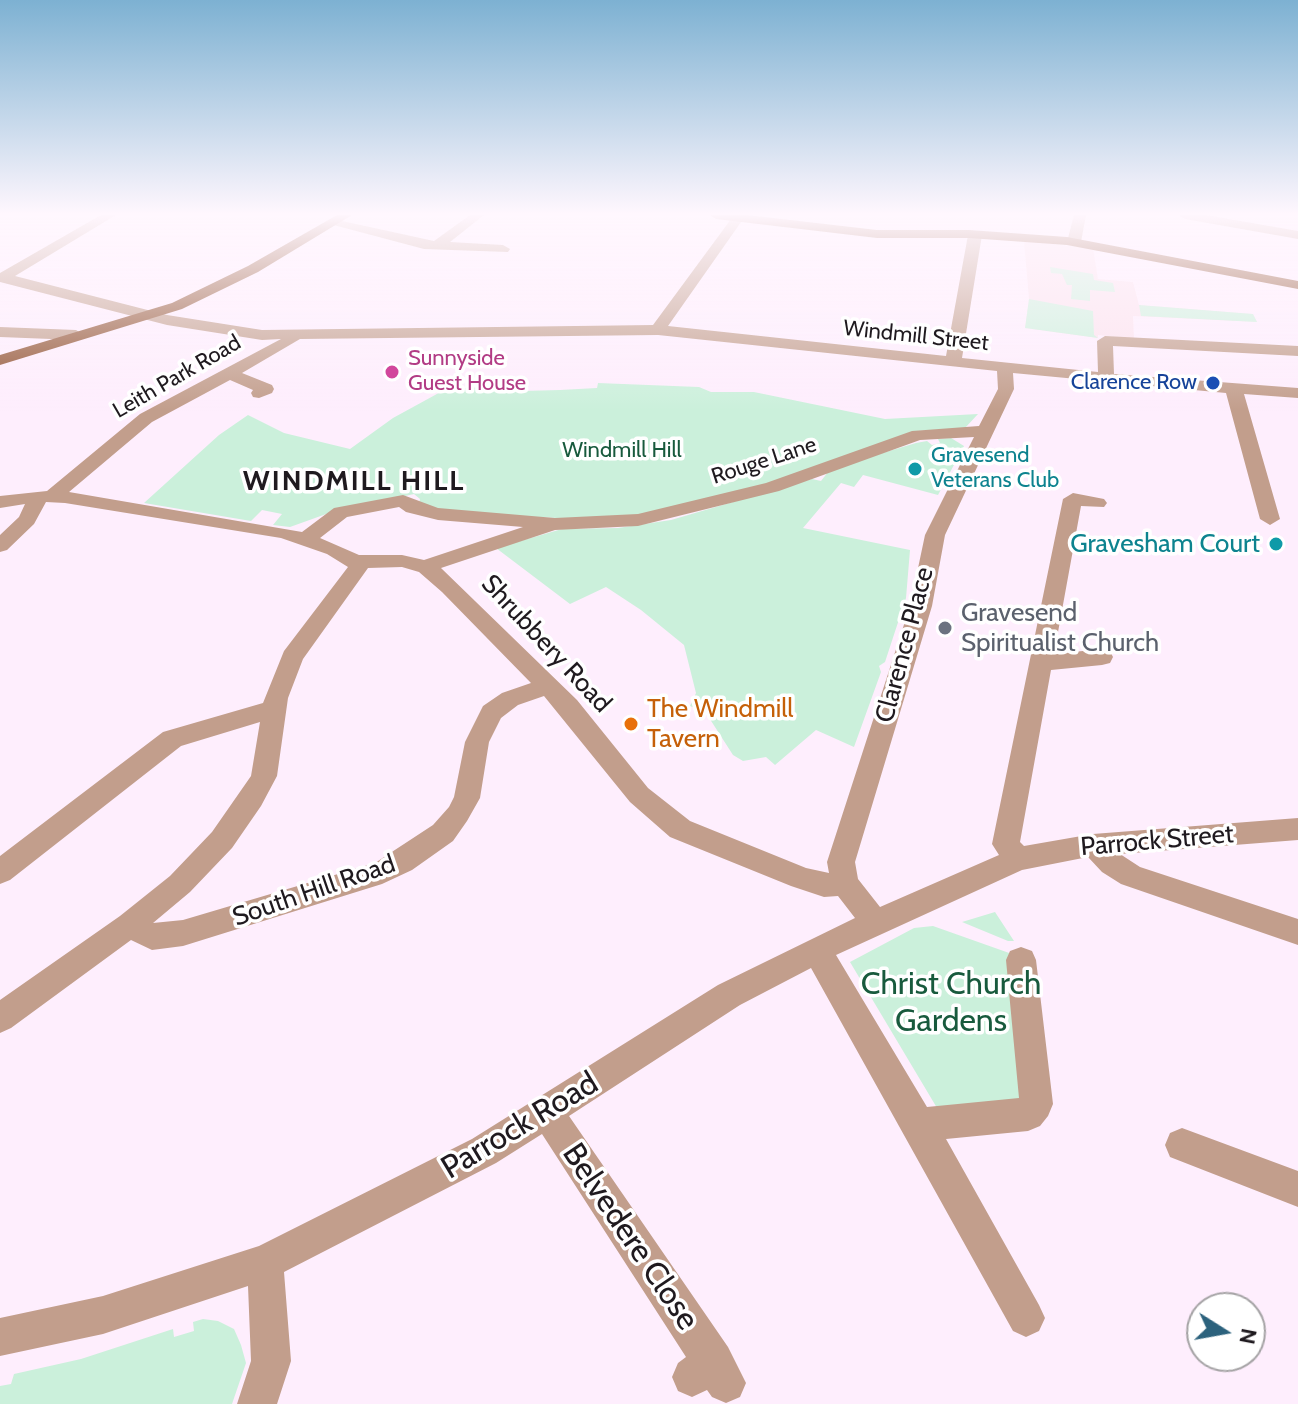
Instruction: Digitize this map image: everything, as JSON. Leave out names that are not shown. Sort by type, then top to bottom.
[{"type":"main road","points":[[0,360],[177,306],[229,281]]},
{"type":"main road","points":[[1275,281],[1298,285]]},
{"type":"street","name":"Windmill Street","points":[[15,281],[148,315],[245,333],[294,336],[487,330],[658,330],[1106,379],[1298,393]]},
{"type":"street","points":[[658,330],[693,281]]},
{"type":"street","points":[[953,363],[967,281]]},
{"type":"street","points":[[0,332],[76,335]]},
{"type":"street","name":"Leith Park Road","points":[[0,546],[46,496],[135,425],[294,336]]},
{"type":"street","points":[[1106,379],[1105,341],[1298,351]]},
{"type":"street","name":"Clarence Place","points":[[845,883],[841,862],[921,606],[931,550],[1006,389],[1005,368]]},
{"type":"street","points":[[230,374],[267,388]]},
{"type":"street","points":[[1234,390],[1270,519]]},
{"type":"street","name":"Rouge Lane","points":[[306,539],[341,512],[403,501],[410,507],[431,513],[555,524],[638,520],[772,487],[918,435],[985,431]]},
{"type":"street","points":[[0,502],[46,496],[274,531],[306,539],[355,562],[402,561],[426,567]]},
{"type":"street","points":[[1018,859],[1006,844],[1073,499],[1097,503]]},
{"type":"street","name":"Rouge Lane","points":[[426,567],[462,552],[555,524]]},
{"type":"street","points":[[0,1018],[130,925],[188,877],[222,840],[252,799],[269,761],[274,709],[296,649],[357,572],[355,562]]},
{"type":"street","name":"Shrubbery Road","points":[[426,567],[548,686],[639,795],[680,829],[813,882],[845,883]]},
{"type":"street","points":[[1042,663],[1102,657]]},
{"type":"street","name":"South Hill Road","points":[[130,925],[150,936],[183,933],[382,872],[402,862],[425,848],[458,814],[467,798],[477,742],[492,712],[510,699],[548,686]]},
{"type":"street","points":[[0,872],[172,739],[274,709]]},
{"type":"street","name":"Parrock Street","points":[[1018,859],[1093,845],[1298,829]]},
{"type":"street","points":[[1093,845],[1127,874],[1298,932]]},
{"type":"street","name":"Parrock Road","points":[[0,1337],[103,1315],[265,1262],[444,1173],[547,1112],[729,995],[875,922],[1018,859]]},
{"type":"street","points":[[845,883],[875,922]]},
{"type":"street","points":[[817,950],[1026,1318]]},
{"type":"street","points":[[919,1125],[1028,1114],[1036,1104],[1021,960]]},
{"type":"street","name":"Belvedere Close","points":[[547,1112],[711,1374]]},
{"type":"street","points":[[1182,1145],[1298,1189]]},
{"type":"street","points":[[257,1404],[271,1361],[265,1262]]},
{"type":"shaded area","points":[[1027,281],[1133,282],[1139,305],[1253,314],[1257,322],[1133,316],[1134,339],[1098,335],[1098,338],[1025,328],[1029,299]]},
{"type":"green space","points":[[1065,281],[1097,281],[1113,283],[1115,292],[1090,290],[1090,301],[1071,299],[1072,285],[1067,285]]},
{"type":"green space","points":[[1029,299],[1093,311],[1094,335],[1098,338],[1025,328]]},
{"type":"green space","points":[[1139,305],[1253,314],[1257,322],[1141,316]]},
{"type":"green space","name":"Windmill Hill","points":[[598,383],[699,387],[711,392],[754,392],[885,419],[978,414],[965,428],[917,431],[778,481],[668,511],[600,520],[449,513],[419,503],[420,499],[414,494],[329,513],[290,527],[273,525],[282,514],[262,510],[251,521],[144,503],[219,435],[248,415],[284,433],[350,449],[393,418],[446,389],[560,390],[597,388]]},
{"type":"green space","points":[[951,438],[964,446],[938,495],[863,475],[854,487],[841,483],[803,528],[910,550],[906,598],[885,662],[879,666],[881,672],[854,747],[816,730],[775,765],[766,757],[743,761],[733,755],[706,713],[690,706],[696,693],[684,645],[641,610],[606,587],[570,604],[496,548],[562,529],[618,528],[671,520],[812,479],[821,481],[828,472],[916,443],[927,441],[932,445],[940,443],[938,439]]},
{"type":"green space","points":[[995,912],[1014,941],[962,922]]},
{"type":"green space","name":"Christ Church Gardens","points":[[933,926],[1012,954],[1026,1100],[940,1113],[850,962],[914,928]]},
{"type":"green space","points":[[203,1319],[218,1321],[234,1329],[241,1345],[246,1363],[232,1404],[0,1404],[0,1386],[11,1384],[14,1374],[81,1359],[173,1329],[174,1337],[194,1331],[193,1322]]},
{"type":"place","name":"Sunnyside Guest House","points":[[392,372]]},
{"type":"place","name":"Clarence Row","points":[[1213,383]]},
{"type":"place","name":"Gravesend Veterans Club","points":[[915,469]]},
{"type":"place","name":"Gravesham Court","points":[[1276,544]]},
{"type":"place","name":"Gravesend Spiritualist Church","points":[[945,628]]},
{"type":"place","name":"The Windmill Tavern","points":[[631,724]]},
{"type":"district","name":"WINDMILL HILL","points":[[354,482]]}]
